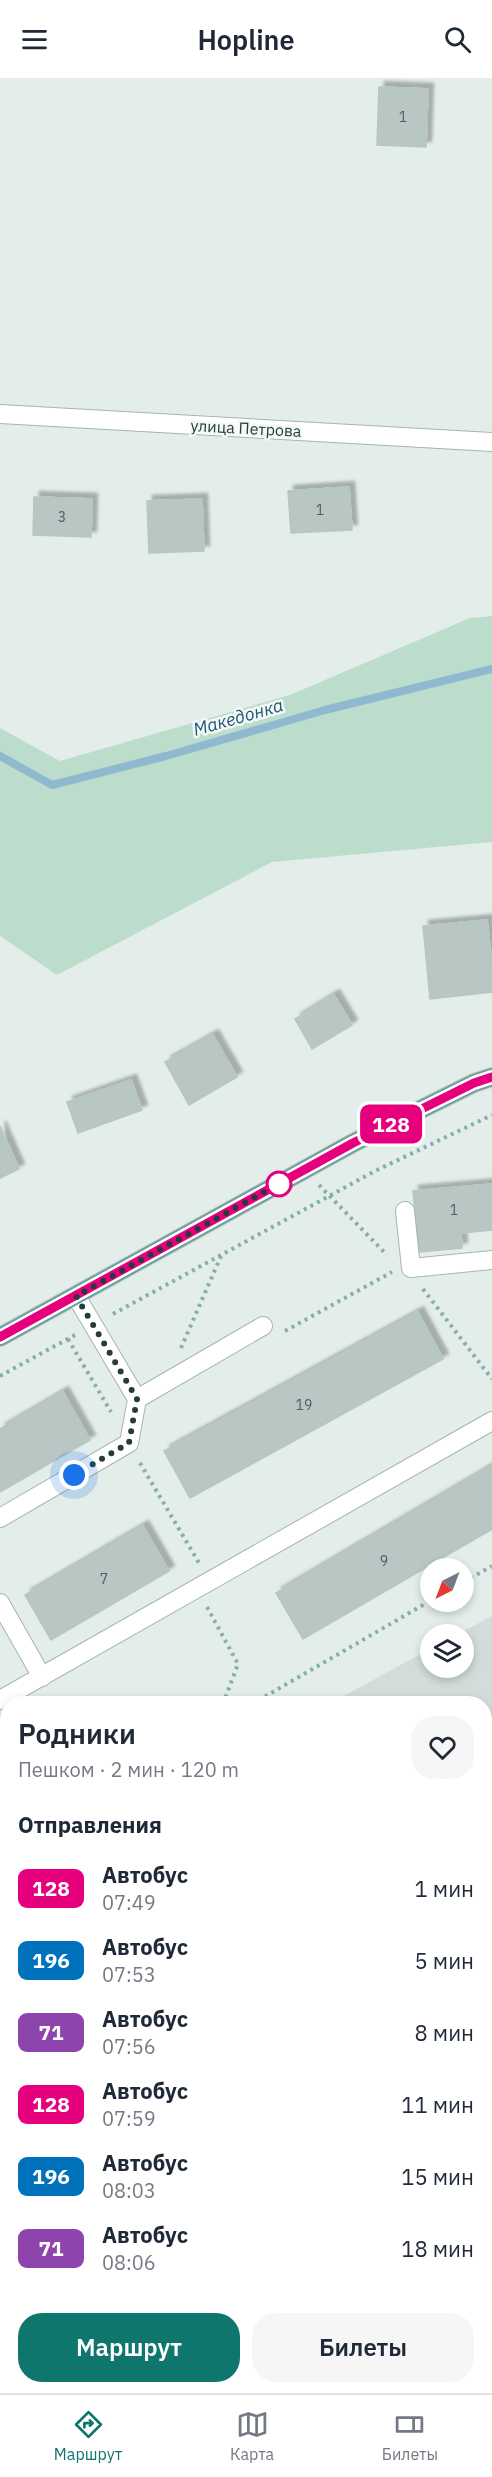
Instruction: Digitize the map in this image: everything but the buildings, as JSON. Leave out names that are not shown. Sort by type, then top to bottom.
[{"type":"main road","points":[[0,1337],[353,1143],[474,1083],[492,1077]]},
{"type":"street","name":"улица Петрова","points":[[0,414],[492,442]]},
{"type":"street","points":[[405,1211],[411,1268],[492,1260]]},
{"type":"street","points":[[0,1518],[129,1443],[137,1399],[76,1296]]},
{"type":"street","points":[[137,1399],[263,1326]]},
{"type":"street","points":[[7,1696],[492,1421]]},
{"type":"street","points":[[0,1603],[42,1677]]},
{"type":"path","points":[[0,1376],[375,1171],[492,1115]]},
{"type":"path","points":[[166,1382],[221,1255]]},
{"type":"path","points":[[263,1326],[271,1340],[400,1268]]},
{"type":"path","points":[[474,1576],[492,1566]]},
{"type":"path","points":[[196,1589],[238,1664],[226,1696]]},
{"type":"path","points":[[266,1696],[420,1607]]},
{"type":"shaded area","points":[[492,1616],[492,1696],[344,1696],[420,1654],[420,1678],[474,1678],[474,1626]]},
{"type":"green space","points":[[492,616],[492,842],[272,862],[57,975],[0,936],[0,728],[60,761],[290,695],[470,618]]},
{"type":"waterway","name":"Македонка","points":[[0,756],[52,785],[166,756],[325,710],[492,669]]},
{"type":"bus line","name":"128","points":[[0,1337],[353,1143],[474,1083],[492,1077]]},
{"type":"route","points":[[74,1475],[129,1443],[137,1399],[76,1296],[284,1181],[279,1184]]}]
